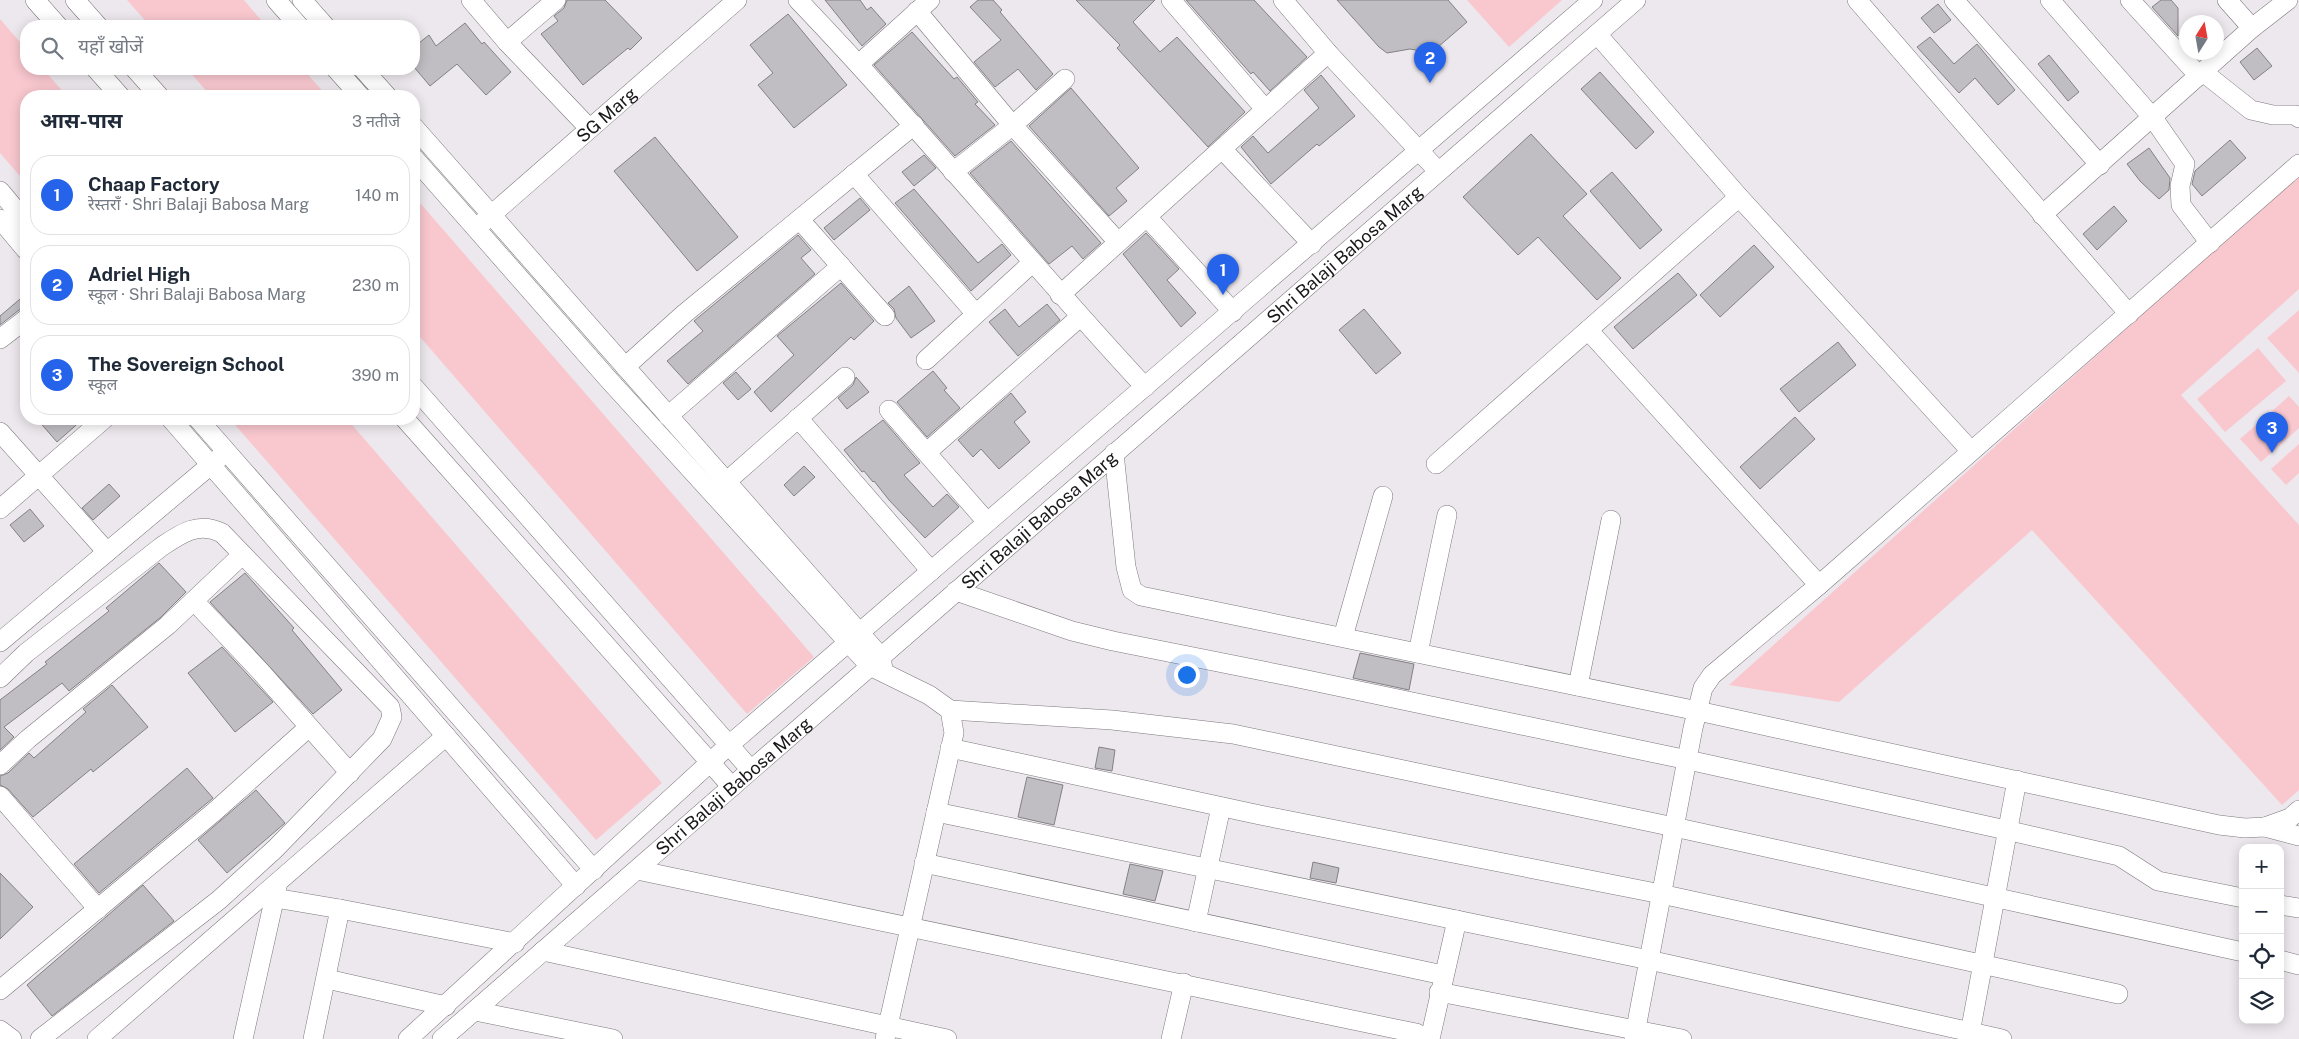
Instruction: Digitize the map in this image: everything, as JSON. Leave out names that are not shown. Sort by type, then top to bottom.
[{"type":"street","points":[[35,0],[53,20]]},
{"type":"street","points":[[75,0],[93,20]]},
{"type":"street","points":[[276,0],[293,20]]},
{"type":"street","points":[[302,0],[320,20]]},
{"type":"street","points":[[472,0],[507,42],[589,128]]},
{"type":"street","points":[[507,42],[556,0]]},
{"type":"street","name":"SG Marg","points":[[476,229],[737,0]]},
{"type":"street","points":[[798,0],[914,125],[1080,318],[1146,387]]},
{"type":"street","points":[[1171,0],[1265,109]]},
{"type":"street","points":[[1283,0],[1328,53],[1438,171]]},
{"type":"street","name":"Shri Balaji Babosa Marg","points":[[408,1039],[728,746],[1593,0]]},
{"type":"street","name":"Shri Balaji Babosa Marg","points":[[442,1039],[750,770],[878,664],[956,591],[1636,0]]},
{"type":"street","points":[[1856,0],[2129,314]]},
{"type":"street","points":[[1954,0],[2100,165]]},
{"type":"street","points":[[2050,0],[2153,118],[2186,164],[2180,186],[2181,205],[2210,243]]},
{"type":"street","points":[[2130,0],[2201,74],[2251,110],[2273,115],[2298,115]]},
{"type":"street","points":[[2227,0],[2252,28]]},
{"type":"street","points":[[2042,215],[2252,28],[2288,0]]},
{"type":"street","points":[[859,64],[924,5],[1012,126],[1118,242]]},
{"type":"street","points":[[1597,34],[1739,197],[1971,452]]},
{"type":"street","points":[[1060,295],[1328,53]]},
{"type":"street","points":[[101,75],[115,90]]},
{"type":"street","points":[[140,75],[154,90]]},
{"type":"street","points":[[341,75],[355,90]]},
{"type":"street","points":[[368,75],[382,90]]},
{"type":"street","points":[[953,172],[1012,126],[1065,79]]},
{"type":"street","points":[[625,367],[684,314],[914,125]]},
{"type":"street","points":[[420,134],[726,482],[854,637]]},
{"type":"street","points":[[1222,149],[1312,244]]},
{"type":"street","points":[[1635,1034],[1698,711],[1703,688],[1712,675],[1819,585],[2299,164]]},
{"type":"street","points":[[420,165],[609,380],[878,664],[939,700],[950,710],[954,733],[886,1032]]},
{"type":"street","points":[[854,174],[976,314]]},
{"type":"street","points":[[0,192],[20,215]]},
{"type":"street","points":[[1436,464],[1739,197]]},
{"type":"street","points":[[1147,217],[1233,312]]},
{"type":"street","points":[[0,219],[20,243]]},
{"type":"street","points":[[800,220],[884,316]]},
{"type":"street","points":[[926,360],[1032,263]]},
{"type":"street","points":[[668,416],[841,266]]},
{"type":"street","points":[[927,452],[1080,318]]},
{"type":"street","points":[[0,339],[20,324]]},
{"type":"street","points":[[1588,330],[1819,585]]},
{"type":"street","points":[[726,482],[845,377]]},
{"type":"street","points":[[420,394],[750,770]]},
{"type":"street","points":[[889,410],[988,522]]},
{"type":"street","points":[[798,418],[931,571]]},
{"type":"street","points":[[0,509],[97,425]]},
{"type":"street","points":[[176,425],[576,886]]},
{"type":"street","points":[[203,425],[594,870]]},
{"type":"street","points":[[410,425],[732,787]]},
{"type":"street","points":[[0,432],[107,552]]},
{"type":"street","points":[[0,642],[227,452]]},
{"type":"street","points":[[1114,453],[1126,567],[1132,590],[1141,596],[1698,711],[2219,825],[2246,828],[2265,827],[2290,818],[2299,810]]},
{"type":"street","points":[[1343,637],[1383,496]]},
{"type":"street","points":[[1418,653],[1447,515]]},
{"type":"street","points":[[1578,686],[1611,520]]},
{"type":"street","points":[[0,678],[34,647],[183,532],[194,529],[213,529],[222,533],[390,707],[392,717],[382,739],[275,850],[219,900],[40,1039]]},
{"type":"street","points":[[0,765],[194,602],[242,554]]},
{"type":"street","points":[[956,591],[1072,631],[1113,641],[1688,760],[2119,856],[2158,881],[2239,897]]},
{"type":"street","points":[[194,602],[350,773]]},
{"type":"street","points":[[950,710],[1112,720],[1233,734],[1674,827],[2239,951]]},
{"type":"street","points":[[0,990],[214,812],[309,727]]},
{"type":"street","points":[[97,1039],[276,890],[446,736]]},
{"type":"street","points":[[950,748],[1221,806],[1661,894],[2118,994]]},
{"type":"street","points":[[1970,1033],[2006,830],[2017,780]]},
{"type":"street","points":[[0,796],[98,909]]},
{"type":"street","points":[[1196,922],[1221,806]]},
{"type":"street","points":[[936,812],[1649,960],[2002,1039]]},
{"type":"street","points":[[2265,827],[2299,836]]},
{"type":"street","points":[[924,864],[1196,922],[1635,1034],[1682,1039]]},
{"type":"street","points":[[637,870],[1416,1033],[1429,1039],[1456,920]]},
{"type":"street","points":[[276,890],[340,909],[515,943]]},
{"type":"street","points":[[243,1039],[276,890]]},
{"type":"street","points":[[2284,906],[2299,908]]},
{"type":"street","points":[[313,1039],[327,979],[340,909]]},
{"type":"street","points":[[543,951],[886,1032],[947,1039]]},
{"type":"street","points":[[2284,961],[2299,965]]},
{"type":"street","points":[[327,979],[446,1006]]},
{"type":"street","points":[[1171,1039],[1184,984]]},
{"type":"street","points":[[475,1011],[613,1039]]},
{"type":"street","points":[[0,1030],[12,1039]]},
{"type":"shaded area","points":[[127,0],[244,0],[261,20],[145,20]]},
{"type":"shaded area","points":[[1467,0],[1562,0],[1509,47]]},
{"type":"shaded area","points":[[0,19],[20,42],[20,75],[48,75],[62,90],[20,90],[20,176],[0,153]]},
{"type":"shaded area","points":[[192,75],[308,75],[322,90],[206,90]]},
{"type":"shaded area","points":[[2299,174],[2299,289],[2181,395],[2299,525],[2299,790],[2282,805],[2032,530],[1839,702],[1729,685]]},
{"type":"shaded area","points":[[420,203],[814,657],[747,714],[420,337]]},
{"type":"shaded area","points":[[2299,310],[2299,373],[2267,338]]},
{"type":"shaded area","points":[[2258,348],[2286,381],[2225,432],[2197,399]]},
{"type":"shaded area","points":[[2289,396],[2299,407],[2299,428],[2261,462],[2240,439]]},
{"type":"shaded area","points":[[235,425],[352,425],[662,783],[596,840]]},
{"type":"shaded area","points":[[2299,444],[2299,473],[2286,485],[2271,469]]},
{"type":"building","points":[[567,0],[605,0],[642,38],[630,50],[628,48],[583,85],[541,34],[558,21],[554,16],[564,8]]},
{"type":"building","points":[[825,0],[860,0],[867,10],[871,7],[886,24],[862,46]]},
{"type":"building","points":[[978,0],[993,0],[1002,10],[1000,12],[1053,74],[1036,90],[1018,69],[995,87],[974,62],[1001,40],[970,7]]},
{"type":"building","points":[[1076,0],[1155,0],[1133,22],[1160,52],[1177,37],[1245,112],[1208,147],[1117,48],[1120,45]]},
{"type":"building","points":[[1186,0],[1254,0],[1307,57],[1270,91],[1253,72],[1251,74]]},
{"type":"building","points":[[1337,0],[1448,0],[1467,22],[1431,53],[1410,49],[1387,53],[1379,47]]},
{"type":"building","points":[[2161,0],[2171,0],[2178,8],[2178,36],[2152,7]]},
{"type":"building","points":[[1938,4],[1951,20],[1934,33],[1921,18]]},
{"type":"building","points":[[788,14],[847,85],[794,128],[758,85],[773,73],[750,45]]},
{"type":"building","points":[[465,23],[482,44],[484,42],[511,72],[486,95],[457,64],[430,86],[420,74],[420,42],[429,35],[436,46]]},
{"type":"building","points":[[912,32],[954,79],[957,77],[978,102],[975,104],[995,125],[955,156],[874,65]]},
{"type":"building","points":[[1930,37],[1954,64],[1977,44],[2015,90],[1998,105],[1975,78],[1959,93],[1917,47]]},
{"type":"building","points":[[2257,48],[2272,66],[2254,80],[2240,62]]},
{"type":"building","points":[[2049,55],[2079,92],[2068,101],[2038,64]]},
{"type":"building","points":[[1600,72],[1654,132],[1636,149],[1581,89]]},
{"type":"building","points":[[1321,75],[1355,116],[1319,146],[1317,144],[1271,184],[1241,147],[1253,136],[1268,153],[1319,108],[1304,90]]},
{"type":"building","points":[[1071,88],[1139,168],[1116,188],[1127,201],[1109,216],[1029,126]]},
{"type":"building","points":[[1531,134],[1587,194],[1563,216],[1621,278],[1597,300],[1538,237],[1518,255],[1463,197]]},
{"type":"building","points":[[655,137],[738,237],[697,271],[614,171]]},
{"type":"building","points":[[2230,140],[2246,158],[2202,196],[2192,184],[2195,171]]},
{"type":"building","points":[[1011,141],[1101,243],[1083,259],[1072,246],[1049,264],[970,173]]},
{"type":"building","points":[[2149,148],[2170,178],[2169,190],[2159,199],[2140,181],[2127,164]]},
{"type":"building","points":[[924,155],[936,168],[914,186],[902,172]]},
{"type":"building","points":[[1612,172],[1662,230],[1640,249],[1590,191]]},
{"type":"building","points":[[914,189],[978,263],[1002,244],[1011,255],[971,291],[895,203]]},
{"type":"building","points":[[860,198],[870,210],[834,240],[824,228]]},
{"type":"building","points":[[2114,206],[2127,221],[2097,250],[2083,234]]},
{"type":"building","points":[[1146,233],[1179,269],[1167,280],[1196,313],[1181,327],[1123,254]]},
{"type":"building","points":[[798,235],[811,250],[801,258],[815,274],[688,384],[667,361],[703,331],[694,321]]},
{"type":"building","points":[[1754,245],[1774,267],[1720,317],[1700,295]]},
{"type":"building","points":[[1678,273],[1697,295],[1633,349],[1614,327]]},
{"type":"building","points":[[841,283],[874,321],[854,340],[851,337],[771,412],[754,392],[794,355],[777,336]]},
{"type":"building","points":[[909,286],[935,321],[911,338],[896,318],[894,309],[888,303]]},
{"type":"building","points":[[20,299],[20,310],[0,325],[0,316]]},
{"type":"building","points":[[1047,304],[1060,320],[1018,356],[989,322],[1005,309],[1019,327]]},
{"type":"building","points":[[1364,309],[1401,353],[1376,374],[1339,330]]},
{"type":"building","points":[[1838,342],[1856,365],[1799,412],[1780,389]]},
{"type":"building","points":[[933,371],[947,388],[944,390],[960,408],[927,437],[897,402]]},
{"type":"building","points":[[736,372],[751,389],[738,400],[723,383]]},
{"type":"building","points":[[856,377],[869,392],[847,409],[838,398],[853,385]]},
{"type":"building","points":[[1011,393],[1026,412],[1014,422],[1030,442],[999,469],[981,449],[973,457],[958,440]]},
{"type":"building","points":[[1795,417],[1815,439],[1760,489],[1740,467]]},
{"type":"building","points":[[883,420],[920,463],[904,475],[933,507],[947,494],[959,507],[925,538],[874,481],[864,471],[862,472],[844,450]]},
{"type":"building","points":[[42,425],[76,425],[57,442]]},
{"type":"building","points":[[804,466],[815,477],[794,496],[784,485]]},
{"type":"building","points":[[109,484],[120,496],[93,520],[82,508]]},
{"type":"building","points":[[30,509],[44,526],[24,542],[10,525]]},
{"type":"building","points":[[159,563],[186,592],[161,617],[69,691],[62,683],[4,727],[14,737],[0,750],[0,700],[47,664],[45,662],[109,611],[106,608]]},
{"type":"building","points":[[245,573],[294,628],[292,630],[342,690],[313,714],[210,602]]},
{"type":"building","points":[[222,647],[273,702],[235,732],[188,673]]},
{"type":"building","points":[[1360,653],[1414,664],[1409,690],[1353,678]]},
{"type":"building","points":[[112,685],[148,727],[93,772],[91,769],[33,817],[8,789],[0,785],[0,776],[8,773],[29,753],[34,758],[86,712],[83,709]]},
{"type":"building","points":[[1099,747],[1115,750],[1112,771],[1095,768]]},
{"type":"building","points":[[187,768],[213,798],[99,893],[74,864]]},
{"type":"building","points":[[1027,777],[1063,785],[1054,825],[1018,817]]},
{"type":"building","points":[[256,790],[285,823],[227,873],[198,840]]},
{"type":"building","points":[[1313,862],[1339,868],[1336,883],[1310,878]]},
{"type":"building","points":[[1130,864],[1163,871],[1155,901],[1123,894]]},
{"type":"building","points":[[0,873],[33,907],[0,939]]},
{"type":"building","points":[[143,885],[174,921],[52,1016],[27,985]]},
{"type":"place","name":"Adriel High","points":[[1430,83]]},
{"type":"place","name":"Chaap Factory","points":[[1223,295]]},
{"type":"place","name":"The Sovereign School","points":[[2272,453]]}]
